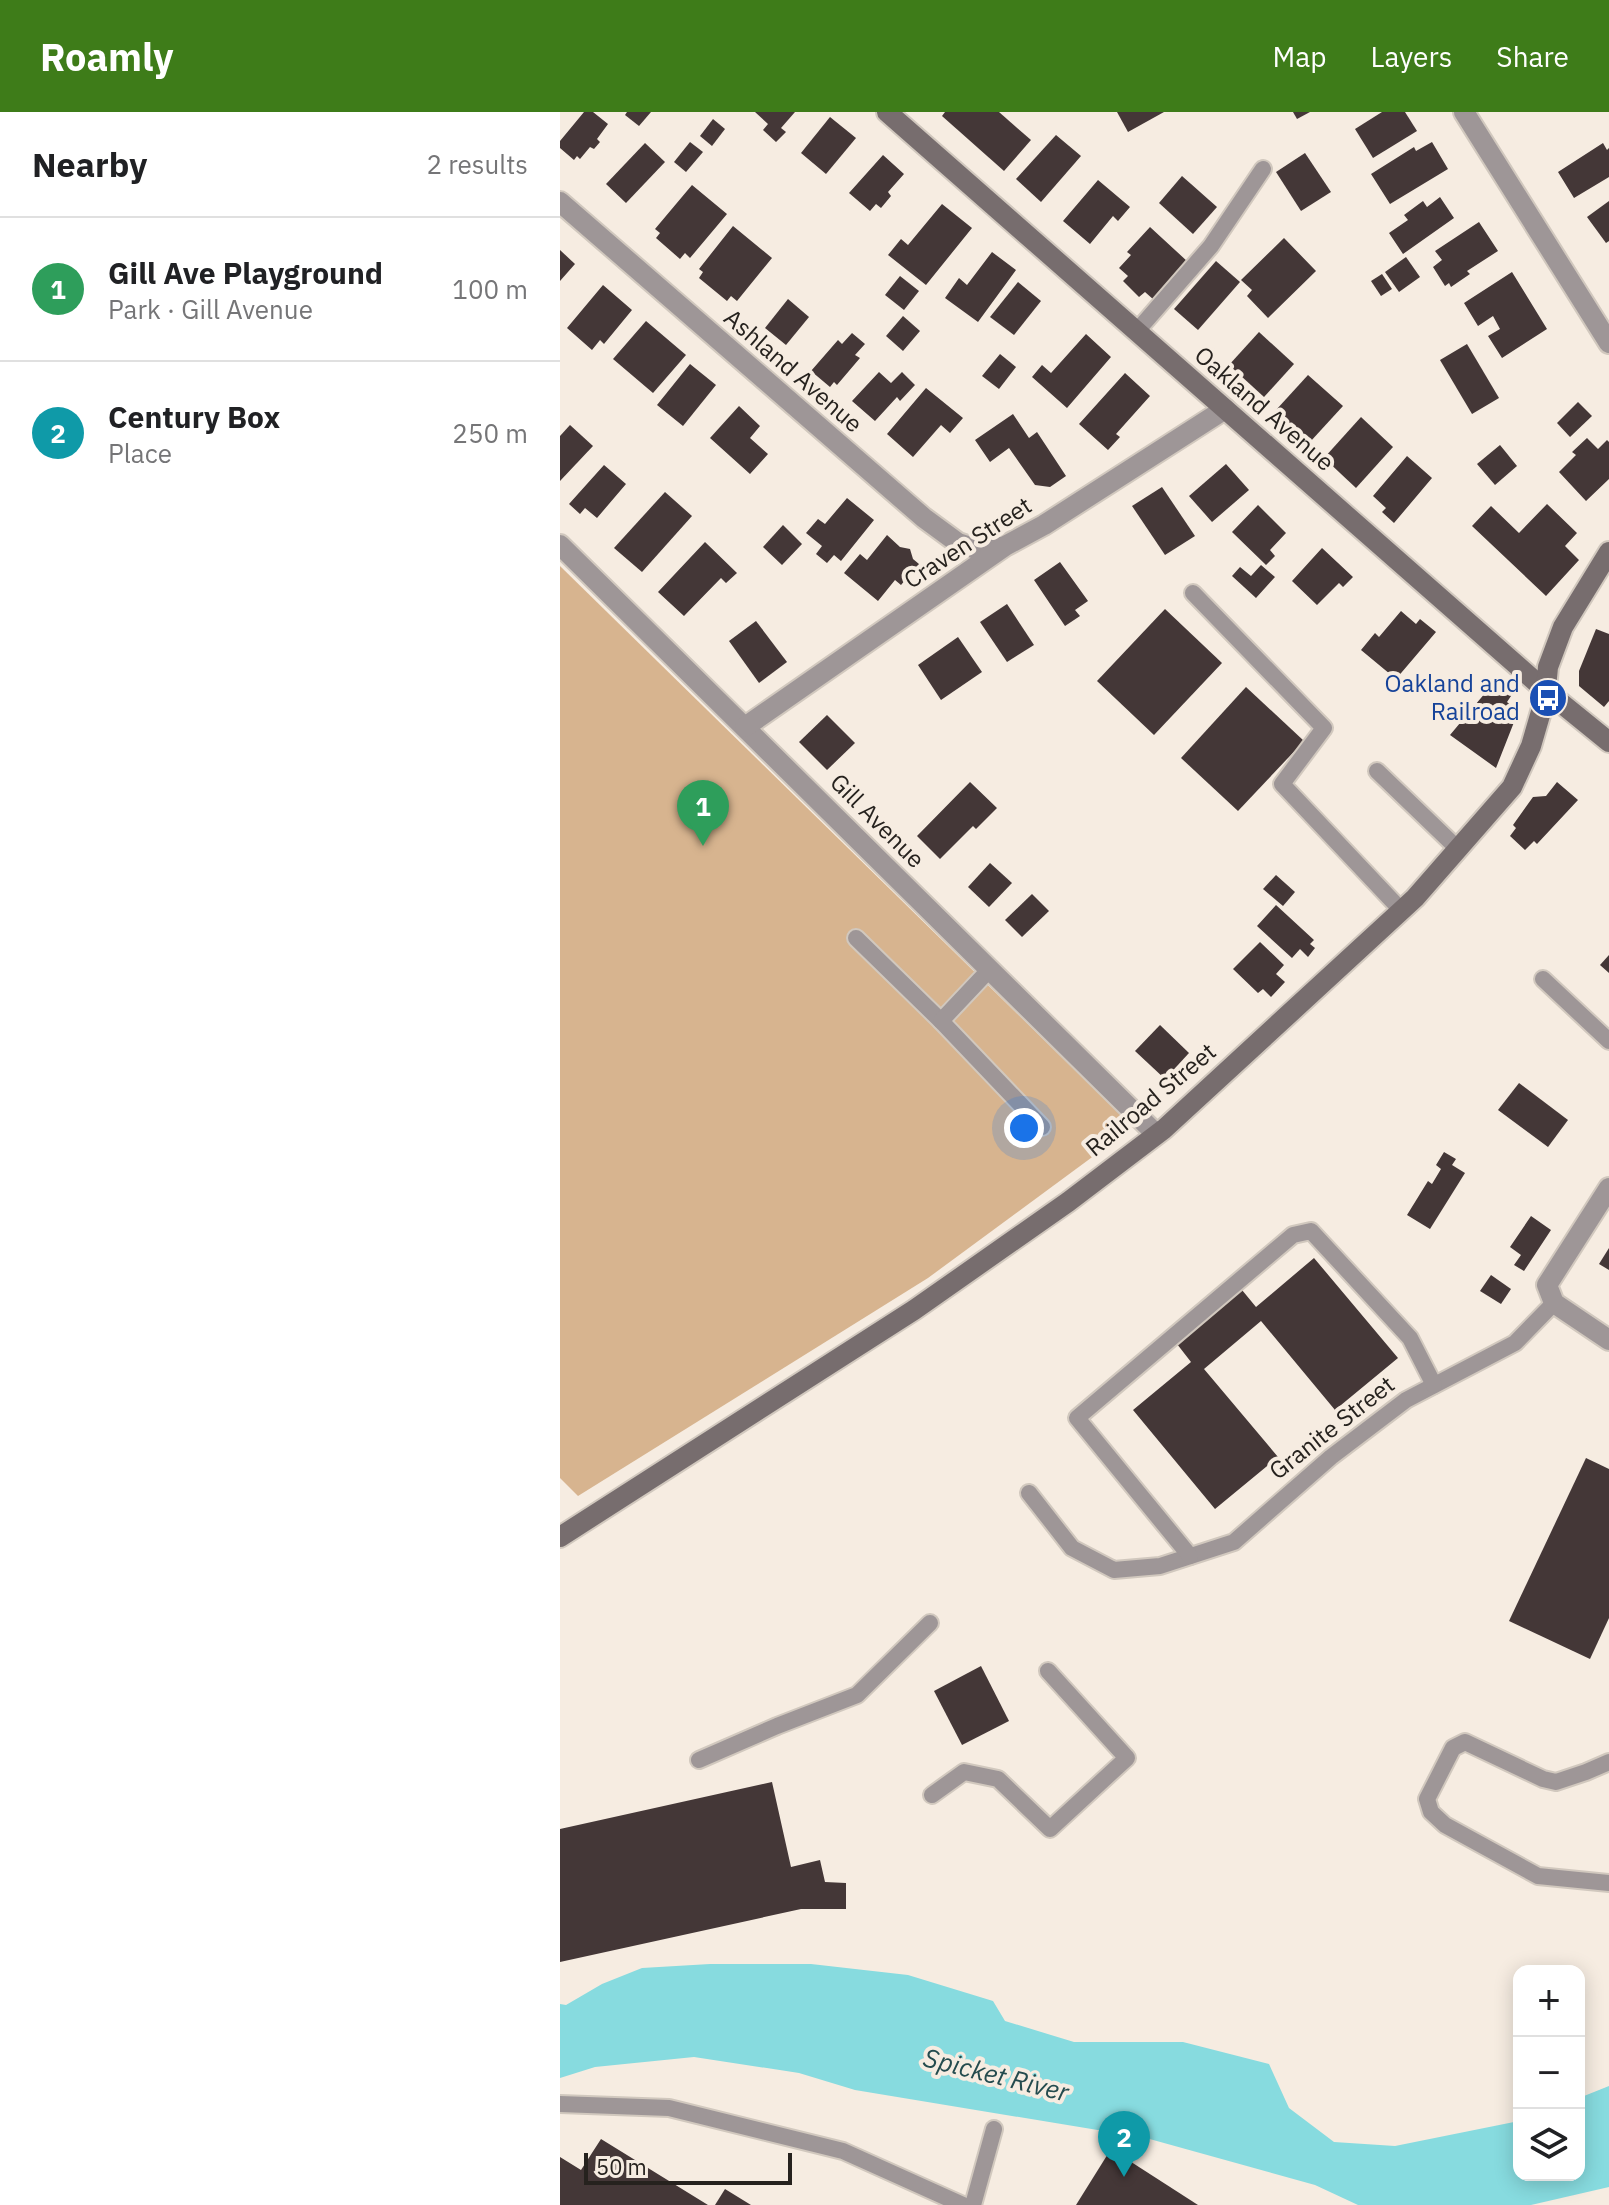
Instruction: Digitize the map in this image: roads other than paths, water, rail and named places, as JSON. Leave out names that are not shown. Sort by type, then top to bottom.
[{"type":"main road","name":"Oakland Avenue","points":[[887,112],[1545,690],[1609,742]]},
{"type":"main road","name":"Railroad Street","points":[[560,1537],[914,1310],[1068,1202],[1156,1134],[1401,910],[1512,787],[1531,746],[1548,667],[1563,627],[1609,552]]},
{"type":"street","points":[[1464,112],[1609,343]]},
{"type":"street","name":"Ashland Avenue","points":[[560,202],[924,518],[958,543],[982,551],[1005,546]]},
{"type":"street","name":"Craven Street","points":[[745,727],[1005,546],[1044,525],[1225,409]]},
{"type":"street","name":"Gill Avenue","points":[[560,545],[1156,1134]]},
{"type":"street","points":[[1609,1188],[1547,1285],[1554,1303],[1609,1340]]},
{"type":"lane","points":[[1137,331],[1211,246],[1263,169]]},
{"type":"lane","points":[[1193,593],[1324,728],[1282,784],[1401,910]]},
{"type":"lane","points":[[1377,771],[1458,849]]},
{"type":"lane","points":[[856,938],[1042,1127]]},
{"type":"lane","points":[[941,1021],[990,969]]},
{"type":"lane","points":[[1543,979],[1609,1041]]},
{"type":"lane","points":[[1190,1556],[1077,1418],[1293,1235],[1311,1231],[1410,1338],[1434,1385]]},
{"type":"lane","name":"Granite Street","points":[[1029,1493],[1072,1548],[1114,1570],[1160,1566],[1234,1542],[1331,1457],[1406,1400],[1515,1343],[1554,1303]]},
{"type":"lane","points":[[699,1760],[857,1695],[930,1623]]},
{"type":"lane","points":[[932,1795],[964,1772],[998,1779],[1050,1829],[1127,1758],[1048,1671]]},
{"type":"lane","points":[[1609,1762],[1556,1782],[1543,1779],[1465,1742],[1453,1748],[1427,1799],[1431,1812],[1445,1825],[1538,1876],[1609,1883]]},
{"type":"lane","points":[[560,2104],[669,2108],[828,2147],[963,2205]]},
{"type":"lane","points":[[973,2205],[994,2129]]},
{"type":"water","name":"Spicket River","points":[[811,1964],[908,1975],[993,2001],[1005,2021],[1074,2042],[1183,2042],[1269,2064],[1289,2108],[1334,2142],[1395,2146],[1513,2122],[1513,2181],[1585,2181],[1585,2096],[1609,2086],[1609,2187],[1531,2205],[1358,2205],[1315,2185],[1146,2138],[855,2090],[799,2073],[694,2057],[595,2067],[560,2078],[560,2004],[566,2005],[602,1984],[642,1968]]},
{"type":"place","name":"Oakland and Railroad","points":[[1548,698]]},
{"type":"place","name":"Gill Ave Playground","points":[[703,846]]},
{"type":"place","name":"Century Box","points":[[1124,2177]]}]
